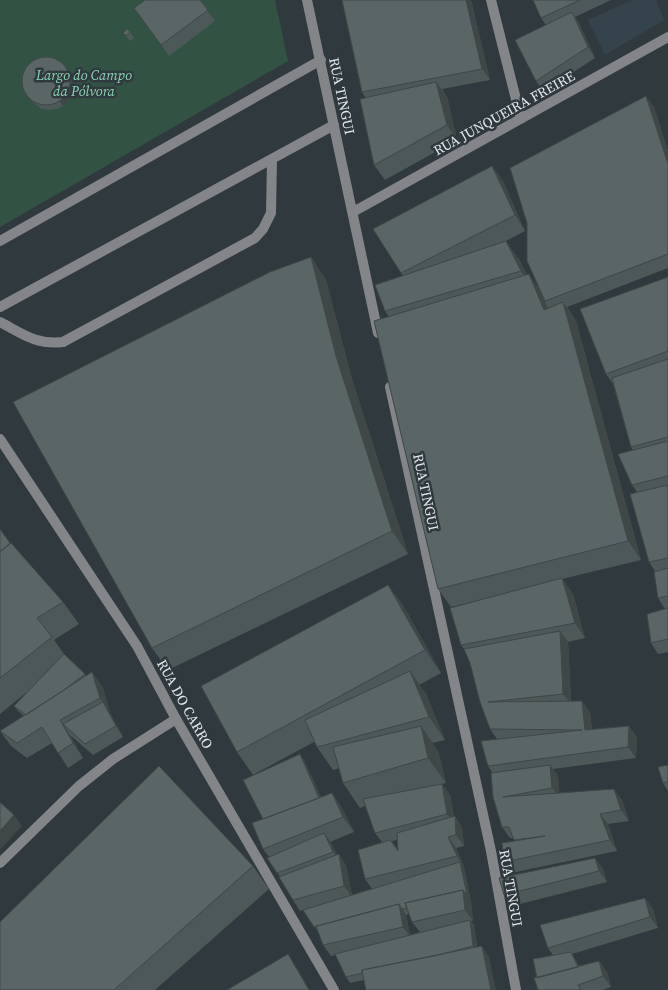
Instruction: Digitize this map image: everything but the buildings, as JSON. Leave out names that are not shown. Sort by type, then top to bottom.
[{"type":"street","name":"RUA TINGUI","points":[[307,0],[381,347]]},
{"type":"street","points":[[491,0],[521,119]]},
{"type":"street","name":"RUA JUNQUEIRA FREIRE","points":[[353,212],[668,37]]},
{"type":"street","points":[[0,241],[321,60]]},
{"type":"street","points":[[0,307],[334,125]]},
{"type":"street","points":[[0,322],[35,341],[63,342],[255,238],[263,229],[270,213],[272,159]]},
{"type":"street","name":"RUA TINGUI","points":[[387,376],[491,851],[516,990]]},
{"type":"street","name":"RUA DO CARRO","points":[[0,439],[137,646],[176,719],[334,990]]},
{"type":"street","points":[[0,863],[79,786],[112,759],[176,719]]},
{"type":"shaded area","points":[[632,0],[656,0],[664,20],[605,55],[588,20]]},
{"type":"green space","name":"Largo do Campo da Pólvora","points":[[0,0],[275,0],[288,61],[0,227]]}]
